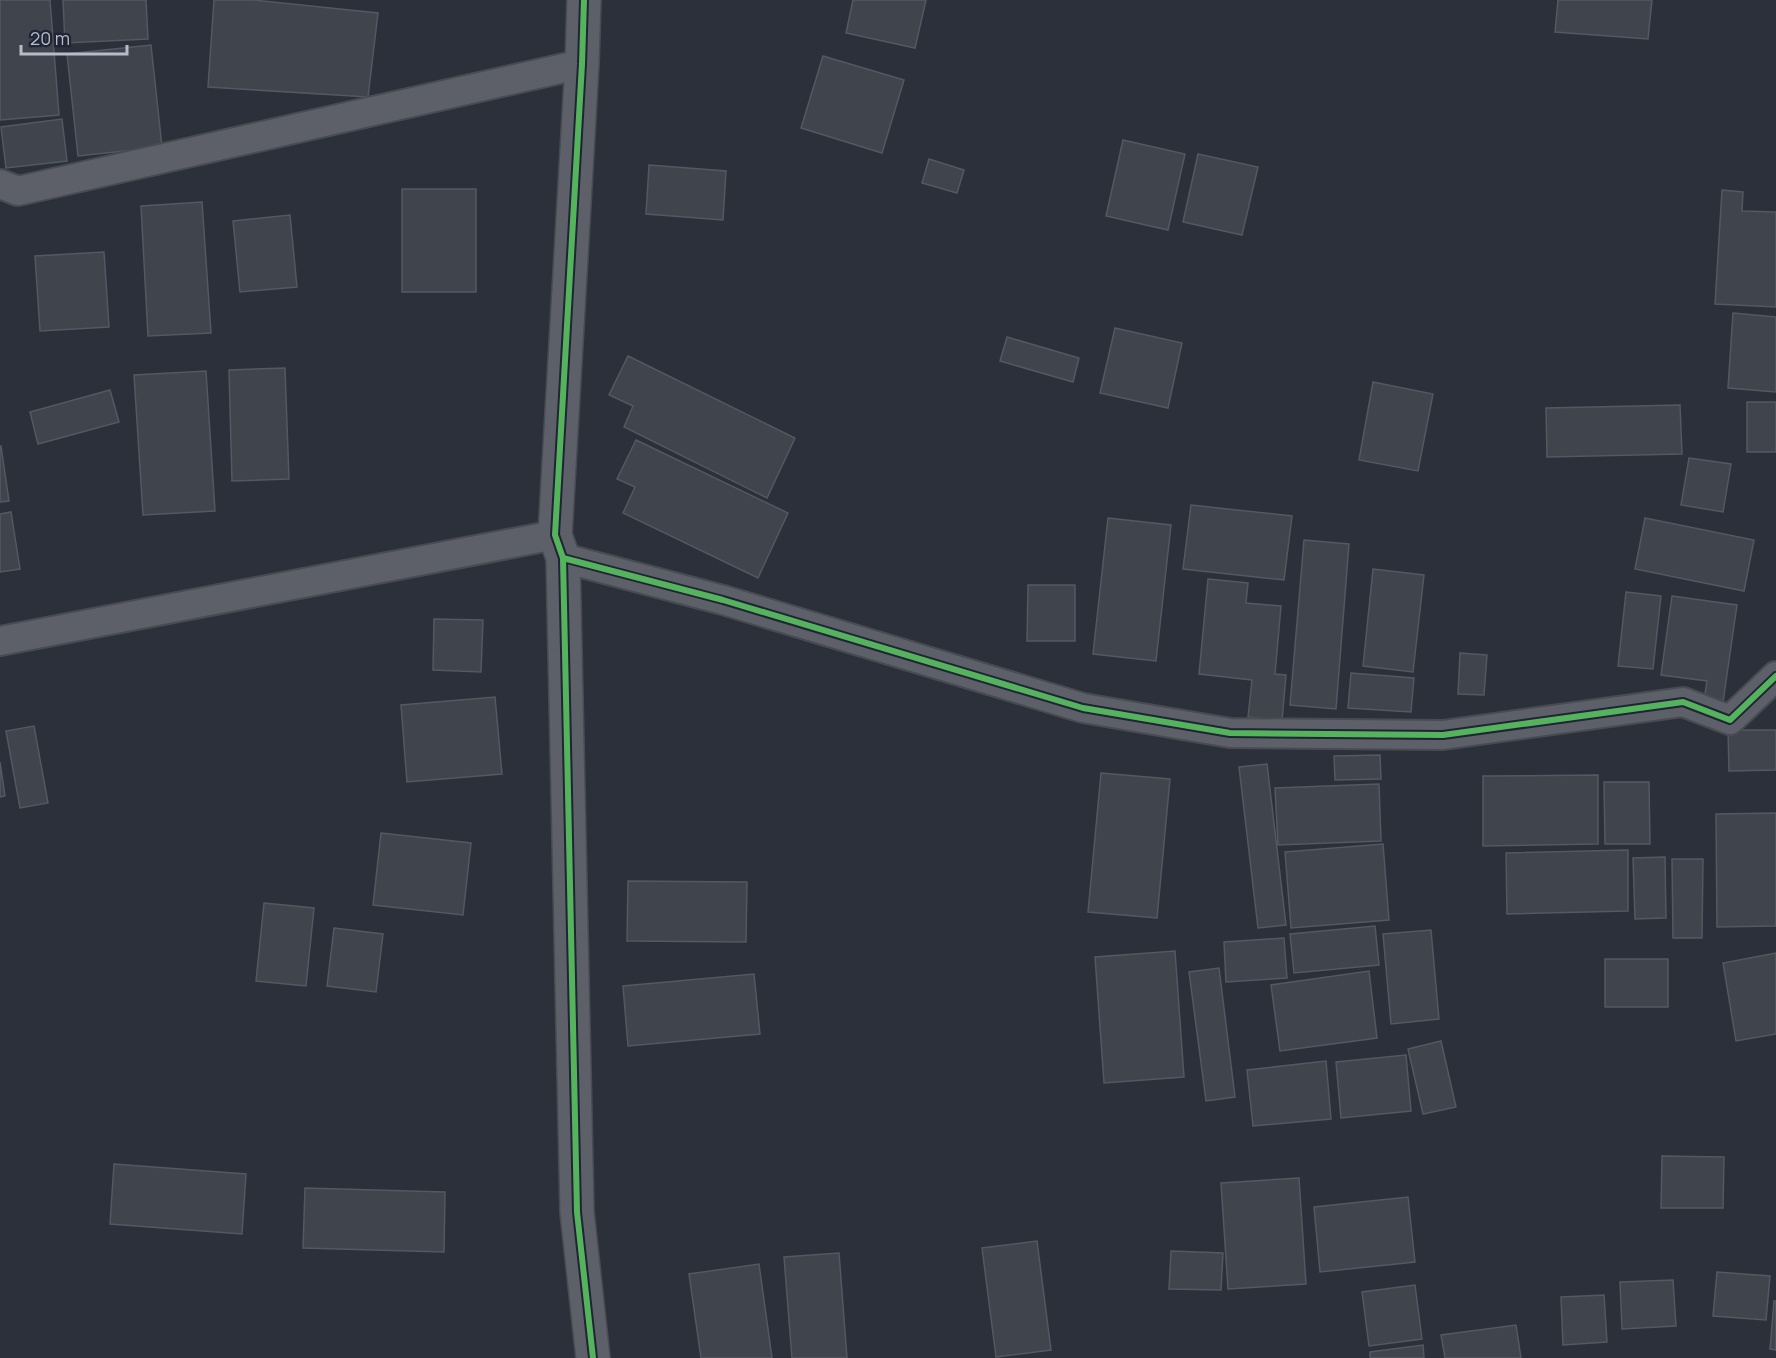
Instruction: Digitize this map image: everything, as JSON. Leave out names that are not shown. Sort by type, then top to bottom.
[{"type":"street","points":[[584,0],[559,547],[577,1212],[593,1358]]},
{"type":"street","points":[[0,184],[18,191],[582,64]]},
{"type":"street","points":[[0,641],[559,547],[723,600],[1083,708],[1230,733],[1443,735],[1683,702],[1730,720],[1776,676]]},
{"type":"building","points":[[0,0],[50,0],[59,115],[0,120]]},
{"type":"building","points":[[63,0],[146,0],[148,39],[65,43]]},
{"type":"building","points":[[214,0],[253,0],[378,13],[368,97],[208,87]]},
{"type":"building","points":[[853,0],[926,0],[915,48],[846,33]]},
{"type":"building","points":[[1558,0],[1652,0],[1648,39],[1555,32]]},
{"type":"building","points":[[151,45],[162,147],[78,156],[67,54]]},
{"type":"building","points":[[823,56],[904,80],[882,153],[801,128]]},
{"type":"building","points":[[62,119],[67,161],[6,168],[1,127]]},
{"type":"building","points":[[1123,140],[1185,154],[1168,230],[1106,216]]},
{"type":"building","points":[[1198,154],[1258,167],[1242,235],[1183,222]]},
{"type":"building","points":[[929,159],[964,170],[957,193],[922,183]]},
{"type":"building","points":[[649,165],[726,171],[723,220],[646,214]]},
{"type":"building","points":[[402,189],[476,189],[476,292],[402,292]]},
{"type":"building","points":[[1722,190],[1743,192],[1742,211],[1776,212],[1776,307],[1715,304]]},
{"type":"building","points":[[202,202],[211,333],[148,336],[141,206]]},
{"type":"building","points":[[290,215],[297,287],[240,292],[233,221]]},
{"type":"building","points":[[104,252],[109,327],[40,331],[35,256]]},
{"type":"building","points":[[1733,313],[1776,317],[1776,392],[1728,388]]},
{"type":"building","points":[[1115,328],[1182,343],[1168,408],[1100,393]]},
{"type":"building","points":[[1007,337],[1079,358],[1073,382],[1000,361]]},
{"type":"building","points":[[628,356],[795,438],[767,498],[624,427],[633,406],[609,395]]},
{"type":"building","points":[[285,368],[289,479],[232,481],[229,370]]},
{"type":"building","points":[[206,371],[215,511],[143,515],[134,375]]},
{"type":"building","points":[[1373,382],[1433,394],[1418,471],[1359,460]]},
{"type":"building","points":[[110,390],[119,422],[38,444],[30,412]]},
{"type":"building","points":[[1747,402],[1776,402],[1776,452],[1747,452]]},
{"type":"building","points":[[1680,405],[1682,454],[1547,457],[1546,408]]},
{"type":"building","points":[[636,440],[788,513],[758,578],[623,513],[635,487],[617,479]]},
{"type":"building","points":[[0,447],[9,501],[0,502]]},
{"type":"building","points":[[1689,458],[1731,464],[1723,512],[1681,505]]},
{"type":"building","points":[[1191,505],[1292,516],[1284,580],[1183,569]]},
{"type":"building","points":[[11,512],[20,569],[0,572],[0,514]]},
{"type":"building","points":[[1108,518],[1171,525],[1156,661],[1093,654]]},
{"type":"building","points":[[1645,518],[1754,540],[1744,591],[1635,569]]},
{"type":"building","points":[[1304,540],[1349,544],[1336,709],[1290,705]]},
{"type":"building","points":[[1373,569],[1424,575],[1413,672],[1363,666]]},
{"type":"building","points":[[1208,579],[1248,583],[1246,603],[1281,606],[1275,674],[1286,675],[1282,721],[1248,717],[1252,680],[1199,674]]},
{"type":"building","points":[[1028,585],[1075,585],[1075,641],[1027,641]]},
{"type":"building","points":[[1626,592],[1661,596],[1653,669],[1618,666]]},
{"type":"building","points":[[1672,596],[1737,605],[1722,709],[1703,706],[1707,681],[1661,675]]},
{"type":"building","points":[[434,619],[483,620],[481,672],[433,670]]},
{"type":"building","points":[[1460,653],[1487,655],[1484,695],[1458,694]]},
{"type":"building","points":[[1351,673],[1414,678],[1411,712],[1348,708]]},
{"type":"building","points":[[495,697],[502,774],[407,782],[401,705]]},
{"type":"building","points":[[34,726],[48,803],[20,808],[6,731]]},
{"type":"building","points":[[1728,730],[1776,730],[1776,770],[1729,771]]},
{"type":"building","points":[[1380,755],[1381,779],[1335,780],[1334,756]]},
{"type":"building","points":[[0,762],[5,796],[0,797]]},
{"type":"building","points":[[1267,764],[1286,925],[1258,928],[1239,767]]},
{"type":"building","points":[[1101,773],[1170,779],[1157,918],[1088,912]]},
{"type":"building","points":[[1598,775],[1598,844],[1483,846],[1483,776]]},
{"type":"building","points":[[1604,782],[1649,782],[1650,844],[1605,844]]},
{"type":"building","points":[[1379,784],[1381,841],[1278,845],[1275,788]]},
{"type":"building","points":[[1776,813],[1776,926],[1717,927],[1716,814]]},
{"type":"building","points":[[381,833],[471,843],[463,915],[373,905]]},
{"type":"building","points":[[1383,844],[1389,920],[1291,928],[1285,852]]},
{"type":"building","points":[[1628,850],[1628,911],[1507,914],[1506,853]]},
{"type":"building","points":[[1665,857],[1666,918],[1635,919],[1633,858]]},
{"type":"building","points":[[1672,859],[1703,859],[1702,938],[1673,938]]},
{"type":"building","points":[[628,881],[747,882],[746,942],[627,941]]},
{"type":"building","points":[[264,903],[314,908],[306,986],[256,981]]},
{"type":"building","points":[[1375,926],[1379,965],[1294,973],[1290,934]]},
{"type":"building","points":[[334,928],[383,934],[376,992],[327,986]]},
{"type":"building","points":[[1431,930],[1439,1019],[1391,1024],[1383,934]]},
{"type":"building","points":[[1284,938],[1287,978],[1226,982],[1224,942]]},
{"type":"building","points":[[1175,951],[1184,1077],[1104,1083],[1095,957]]},
{"type":"building","points":[[1776,953],[1776,1034],[1736,1041],[1723,963]]},
{"type":"building","points":[[1605,959],[1668,959],[1668,1007],[1605,1007]]},
{"type":"building","points":[[1219,968],[1235,1097],[1206,1101],[1189,972]]},
{"type":"building","points":[[1369,971],[1377,1038],[1280,1051],[1271,985]]},
{"type":"building","points":[[754,974],[760,1034],[628,1046],[623,986]]},
{"type":"building","points":[[1441,1041],[1456,1107],[1423,1114],[1408,1049]]},
{"type":"building","points":[[1406,1055],[1411,1111],[1341,1118],[1336,1062]]},
{"type":"building","points":[[1326,1061],[1331,1119],[1253,1126],[1247,1070]]},
{"type":"building","points":[[1662,1156],[1724,1157],[1723,1208],[1661,1208]]},
{"type":"building","points":[[114,1164],[246,1174],[242,1234],[110,1224]]},
{"type":"building","points":[[1299,1178],[1306,1284],[1228,1289],[1221,1183]]},
{"type":"building","points":[[305,1188],[445,1192],[444,1252],[303,1248]]},
{"type":"building","points":[[1408,1197],[1415,1262],[1320,1272],[1314,1207]]},
{"type":"building","points":[[1037,1241],[1051,1350],[996,1357],[982,1248]]},
{"type":"building","points":[[1171,1251],[1223,1253],[1221,1290],[1169,1289]]},
{"type":"building","points":[[839,1253],[847,1358],[792,1358],[784,1257]]},
{"type":"building","points":[[759,1264],[772,1358],[701,1358],[689,1274]]},
{"type":"building","points":[[1717,1272],[1770,1276],[1766,1320],[1713,1316]]},
{"type":"building","points":[[1673,1280],[1676,1326],[1622,1329],[1620,1282]]},
{"type":"building","points":[[1415,1285],[1422,1339],[1369,1346],[1362,1292]]},
{"type":"building","points":[[1604,1295],[1607,1342],[1563,1345],[1561,1297]]},
{"type":"building","points":[[1774,1301],[1776,1301],[1776,1350],[1770,1349]]},
{"type":"building","points":[[1516,1325],[1521,1358],[1445,1358],[1441,1335]]},
{"type":"building","points":[[1423,1345],[1424,1358],[1370,1358],[1370,1352]]},
{"type":"cycle path","points":[[584,0],[555,535],[563,558],[577,1212],[593,1358]]},
{"type":"cycle path","points":[[563,558],[723,600],[1083,708],[1230,733],[1443,735],[1683,702],[1730,720],[1776,676]]}]
